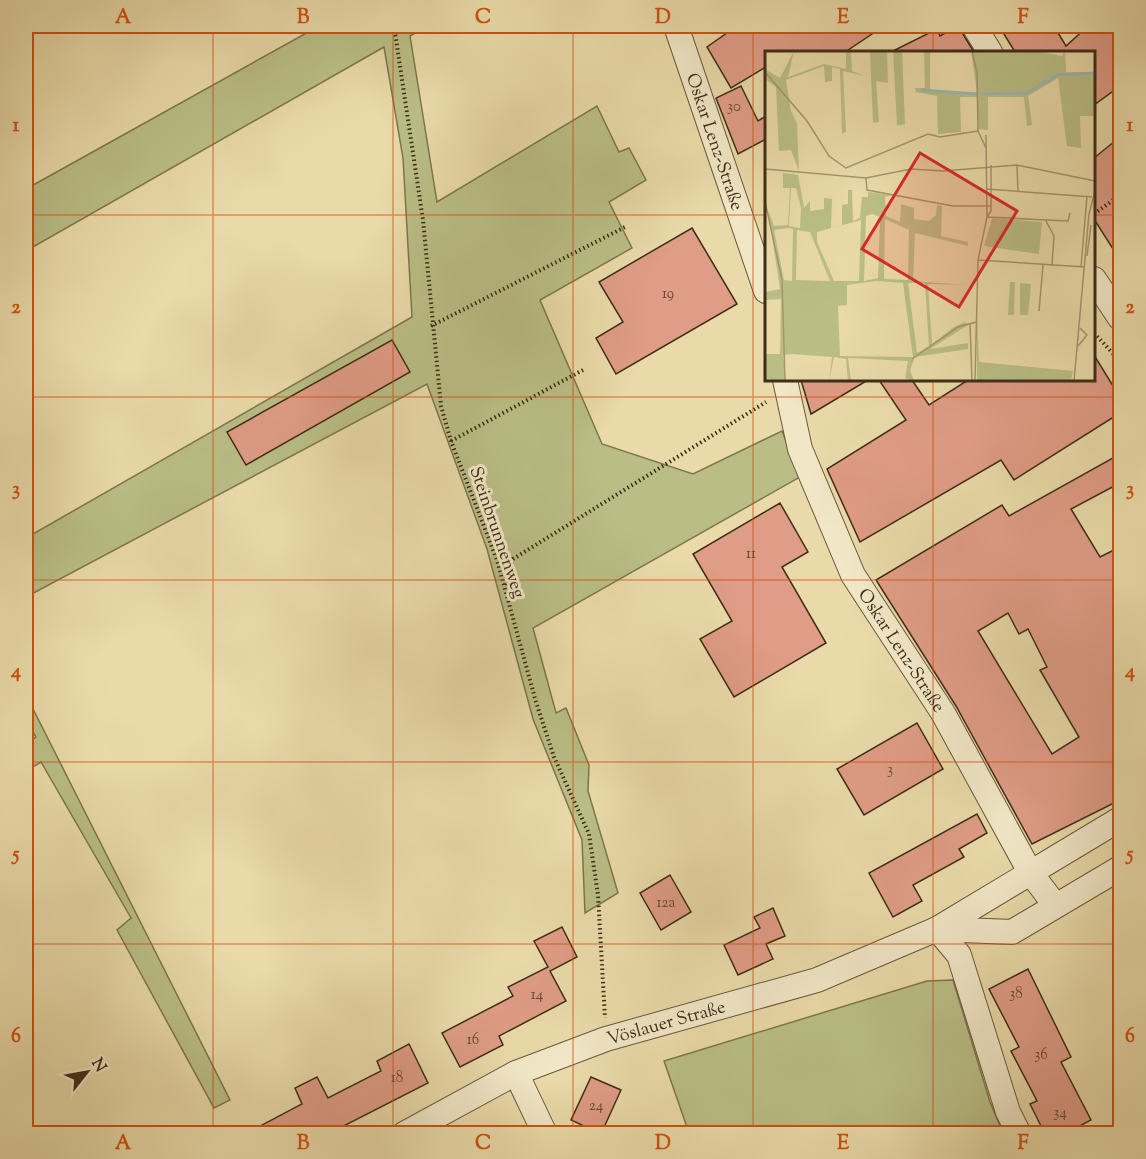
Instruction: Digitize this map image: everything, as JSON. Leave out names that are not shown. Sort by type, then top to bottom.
[{"type":"street","name":"Oskar Lenz-Straße","points":[[676,26],[765,288]]},
{"type":"street","points":[[974,26],[989,51]]},
{"type":"street","points":[[1095,280],[1120,318]]},
{"type":"street","name":"Oskar Lenz-Straße","points":[[786,384],[800,449],[853,575],[943,712],[1030,872],[1055,905]]},
{"type":"street","name":"Vöslauer Straße","points":[[405,1134],[516,1073],[606,1039],[817,980],[937,929],[1120,819]]},
{"type":"street","name":"Vöslauer Straße","points":[[937,929],[1012,932],[1120,868]]},
{"type":"street","points":[[937,929],[959,955],[1008,1113],[1019,1134]]},
{"type":"street","points":[[516,1073],[545,1134]]},
{"type":"path","name":"Steinbrunnenweg","points":[[394,26],[423,220],[431,326],[441,406],[451,441],[504,586],[554,757],[589,834],[598,896],[606,1039]]},
{"type":"path","points":[[1095,213],[1120,195]]},
{"type":"path","points":[[431,326],[627,226]]},
{"type":"path","points":[[1095,334],[1120,361]]},
{"type":"path","points":[[451,441],[583,370]]},
{"type":"path","points":[[504,586],[513,559],[786,384]]},
{"type":"green space","points":[[319,26],[427,26],[410,36],[437,202],[597,106],[619,152],[629,148],[646,180],[609,202],[632,248],[540,300],[602,444],[693,474],[782,431],[800,477],[533,628],[556,713],[566,708],[589,765],[588,791],[618,893],[585,913],[582,840],[533,719],[487,549],[427,384],[26,597],[26,538],[412,317],[403,158],[384,47],[26,251],[26,189]]},
{"type":"green space","points":[[26,695],[230,1100],[214,1108],[117,930],[131,918],[41,762],[26,771],[26,744],[36,737],[26,720]]},
{"type":"green space","points":[[953,980],[990,1102],[1003,1133],[689,1133],[664,1061],[927,981]]},
{"type":"building","points":[[737,26],[884,26],[846,51],[765,51],[765,68],[731,88],[707,47]]},
{"type":"building","points":[[958,26],[973,51],[893,51],[937,29],[940,36]]},
{"type":"building","points":[[999,26],[1054,26],[1066,46],[1088,26],[1120,26],[1120,86],[1095,104],[1095,51],[1014,51]]},
{"type":"building","points":[[741,86],[758,121],[765,117],[765,140],[738,154],[716,98]]},
{"type":"building","points":[[1120,137],[1120,260],[1095,221],[1095,157]]},
{"type":"building","points":[[692,228],[737,304],[616,374],[596,338],[623,322],[599,282]]},
{"type":"building","points":[[392,340],[410,372],[246,465],[227,432]]},
{"type":"building","points":[[1095,357],[1113,386],[1120,382],[1120,413],[1014,480],[1001,460],[860,542],[827,469],[906,420],[880,381],[913,381],[929,405],[966,381],[1095,381]]},
{"type":"building","points":[[801,381],[866,381],[811,414]]},
{"type":"building","points":[[1120,454],[1120,483],[1071,509],[1100,557],[1114,550],[1120,561],[1120,800],[1032,844],[956,706],[876,580],[1002,505],[1009,516]],"holes":[[[1008,613],[1019,634],[1028,629],[1047,667],[1040,670],[1079,737],[1052,754],[978,631]]]},
{"type":"building","points":[[780,503],[808,552],[782,567],[826,643],[734,697],[700,639],[732,621],[693,554]]},
{"type":"building","points":[[917,723],[943,769],[864,815],[837,769]]},
{"type":"building","points":[[977,814],[987,833],[959,849],[964,857],[913,885],[922,901],[893,917],[869,873]]},
{"type":"building","points":[[670,875],[691,912],[661,930],[640,893]]},
{"type":"building","points":[[773,908],[785,936],[766,944],[773,959],[738,975],[724,945],[760,928],[754,917]]},
{"type":"building","points":[[562,927],[577,957],[550,971],[566,1001],[499,1036],[503,1045],[460,1067],[442,1033],[513,996],[508,987],[548,967],[534,941]]},
{"type":"building","points":[[1028,969],[1071,1057],[1061,1062],[1091,1120],[1065,1134],[1045,1134],[1030,1104],[1037,1101],[1011,1051],[1019,1047],[989,989]]},
{"type":"building","points":[[409,1044],[428,1083],[328,1134],[245,1134],[302,1104],[295,1088],[317,1077],[328,1098],[381,1071],[377,1061]]},
{"type":"building","points":[[591,1077],[621,1090],[601,1134],[571,1120]]}]
